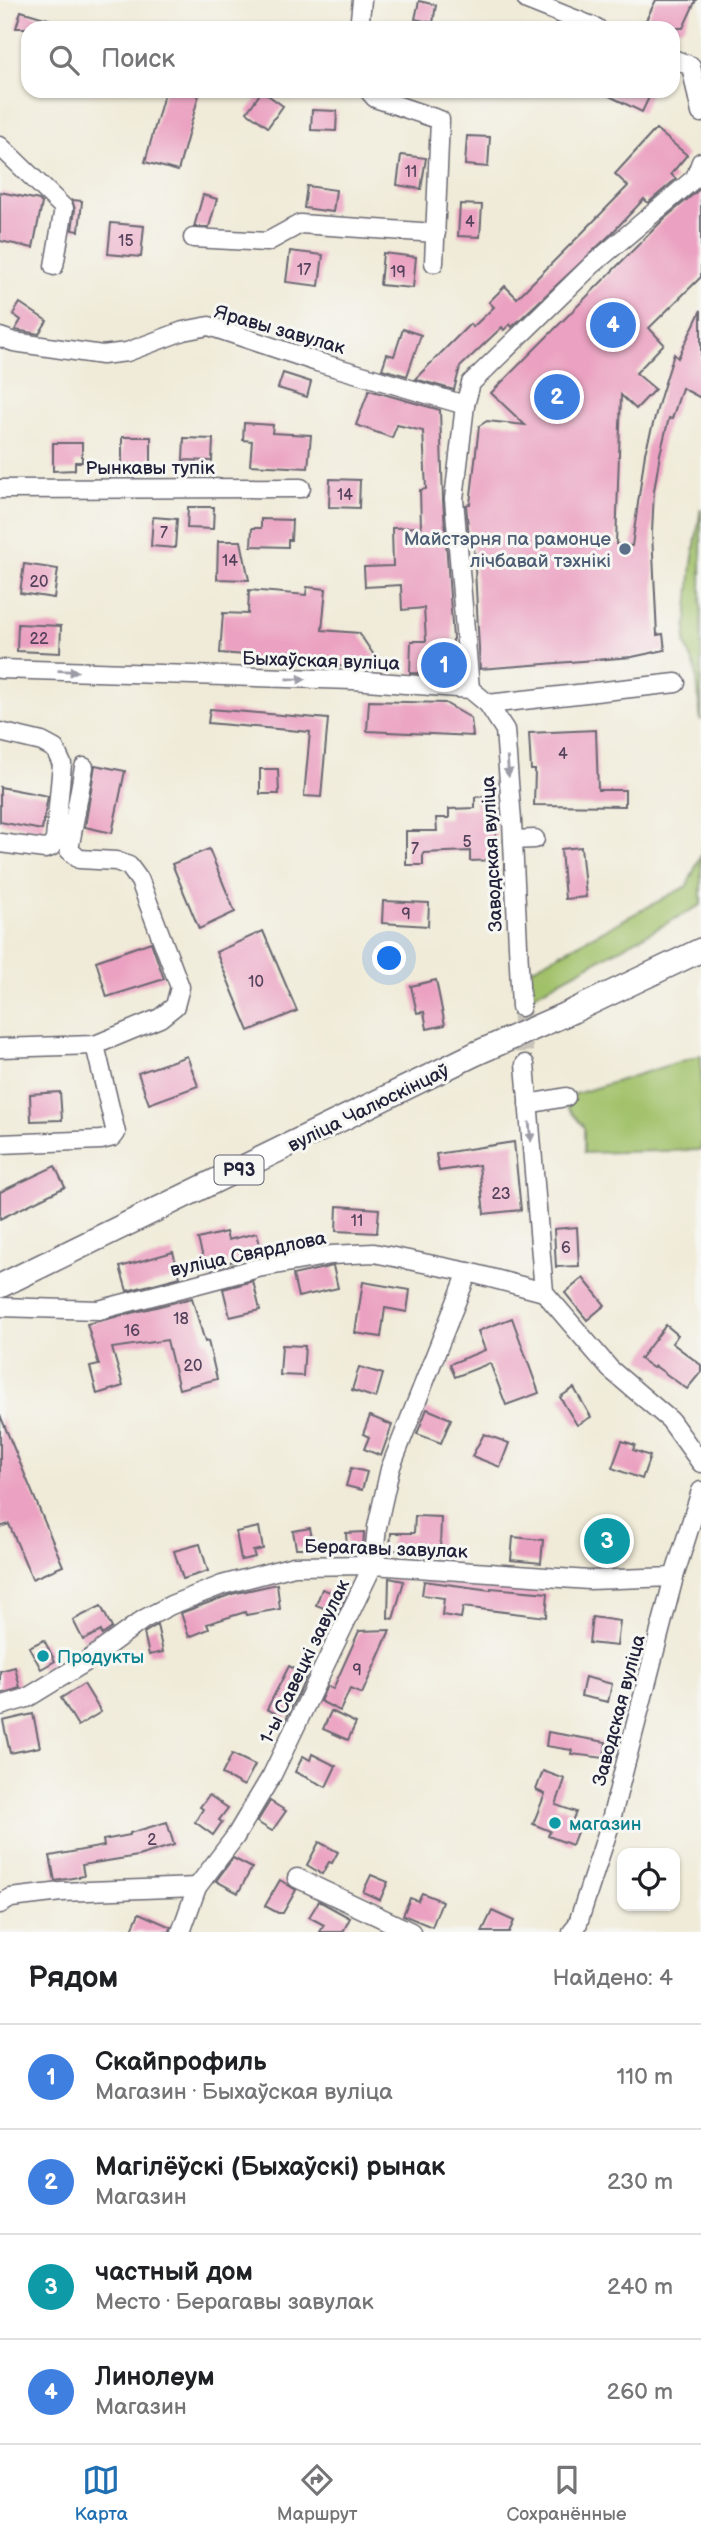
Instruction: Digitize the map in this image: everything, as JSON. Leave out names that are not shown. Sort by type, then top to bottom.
[{"type":"main road","name":"вуліца Чалюскінцаў","points":[[0,1286],[477,1053],[701,950]]},
{"type":"street","points":[[360,21],[362,0]]},
{"type":"street","points":[[527,0],[580,21]]},
{"type":"street","points":[[696,61],[701,113]]},
{"type":"street","points":[[375,98],[440,120],[435,263]]},
{"type":"street","points":[[0,146],[64,208],[54,266]]},
{"type":"street","points":[[676,683],[488,704],[470,689],[454,499],[465,405],[471,383],[592,265],[695,178],[701,162]]},
{"type":"street","points":[[193,238],[267,242],[300,225],[436,233]]},
{"type":"street","name":"Яравы завулак","points":[[0,337],[14,342],[102,355],[127,352],[183,331],[209,326],[317,362],[465,405]]},
{"type":"street","name":"Рынкавы тупік","points":[[0,489],[301,488]]},
{"type":"street","name":"Быхаўская вуліца","points":[[0,669],[353,680],[470,689]]},
{"type":"street","name":"Заводская вуліца","points":[[488,704],[505,730],[521,1007]]},
{"type":"street","points":[[0,732],[42,742],[55,749],[62,764],[55,840],[51,847],[45,849],[0,843]]},
{"type":"street","points":[[0,1048],[95,1045],[160,1018],[174,1006],[180,987],[140,881],[129,866],[116,861],[79,859],[69,850],[84,767]]},
{"type":"street","points":[[513,840],[535,838]]},
{"type":"street","points":[[0,1144],[101,1140],[113,1137],[116,1133],[95,1045]]},
{"type":"street","points":[[525,1064],[544,1292],[610,1369],[670,1420],[701,1463]]},
{"type":"street","points":[[528,1104],[566,1097]]},
{"type":"street","name":"вуліца Свярдлова","points":[[0,1307],[99,1310],[258,1268],[331,1255],[374,1253],[468,1272],[544,1292]]},
{"type":"street","name":"1-ы Савецкі завулак","points":[[181,1932],[197,1887],[234,1837],[272,1775],[373,1565],[377,1527],[390,1469],[468,1272]]},
{"type":"street","points":[[674,1577],[701,1491]]},
{"type":"street","name":"Берагавы завулак","points":[[0,1706],[27,1698],[84,1663],[144,1619],[171,1605],[222,1585],[294,1566],[373,1565],[589,1580],[674,1577]]},
{"type":"street","name":"Заводская вуліца","points":[[572,1932],[577,1926],[608,1831],[674,1577]]},
{"type":"street","points":[[297,1878],[411,1932]]},
{"type":"street","points":[[0,1903],[11,1898],[61,1892],[197,1887]]},
{"type":"green space","points":[[701,508],[701,721],[696,670],[685,643],[692,563]]},
{"type":"green space","points":[[701,855],[701,905],[530,997],[529,970],[687,886]]},
{"type":"green space","points":[[701,1055],[701,1150],[584,1153],[584,1127],[566,1106],[566,1097]]},
{"type":"building","points":[[656,0],[696,0],[683,28],[680,28],[680,21],[646,20]]},
{"type":"building","points":[[419,1],[436,5],[433,21],[415,19]]},
{"type":"building","points":[[21,11],[55,21],[21,21],[21,28],[16,28]]},
{"type":"building","points":[[163,98],[198,98],[178,171],[145,162]]},
{"type":"building","points":[[257,98],[272,98],[283,106],[268,127],[247,112]]},
{"type":"building","points":[[613,98],[649,98],[642,112]]},
{"type":"building","points":[[312,110],[337,111],[336,131],[311,130]]},
{"type":"building","points":[[656,129],[687,155],[671,174],[676,179],[648,203],[644,199],[610,235],[512,327],[510,324],[504,330],[502,327],[460,367],[454,390],[415,379],[470,324],[473,327],[494,307],[489,302],[505,286],[517,298],[628,186],[615,174]]},
{"type":"building","points":[[467,136],[490,137],[488,167],[465,165]]},
{"type":"building","points":[[401,155],[426,158],[421,189],[397,185]]},
{"type":"building","points":[[307,186],[336,190],[333,212],[304,208]]},
{"type":"building","points":[[701,188],[701,277],[649,328],[664,344],[636,373],[655,389],[636,409],[621,395],[616,544],[632,546],[645,453],[661,395],[674,354],[678,358],[701,310],[701,398],[682,388],[672,419],[669,418],[654,491],[652,533],[657,635],[663,634],[665,650],[632,657],[480,669],[474,548],[470,548],[466,505],[470,504],[479,426],[487,421],[525,425],[491,393],[665,218]]},
{"type":"building","points":[[0,192],[39,200],[42,203],[33,248],[0,241]]},
{"type":"building","points":[[203,195],[217,199],[209,227],[194,227]]},
{"type":"building","points":[[72,200],[82,201],[79,231],[72,230],[75,209]]},
{"type":"building","points":[[460,204],[482,205],[480,237],[458,236]]},
{"type":"building","points":[[111,223],[144,226],[141,257],[108,254]]},
{"type":"building","points":[[290,251],[323,255],[319,286],[286,282]]},
{"type":"building","points":[[383,253],[416,257],[413,288],[380,285]]},
{"type":"building","points":[[20,303],[47,321],[39,334],[15,330],[21,320],[13,314]]},
{"type":"building","points":[[403,329],[421,335],[407,376],[382,369],[387,354],[394,356]]},
{"type":"building","points":[[283,373],[311,382],[307,397],[278,388]]},
{"type":"building","points":[[369,390],[440,410],[443,500],[453,638],[452,674],[410,673],[411,641],[426,641],[424,608],[402,610],[401,585],[365,587],[364,567],[393,566],[392,528],[421,527],[420,490],[426,489],[423,431],[397,425],[392,438],[356,425]]},
{"type":"building","points":[[244,423],[273,425],[272,433],[311,435],[308,468],[250,465],[252,441],[243,440]]},
{"type":"building","points":[[122,437],[151,437],[151,465],[122,465]]},
{"type":"building","points":[[184,438],[213,439],[212,461],[183,460]]},
{"type":"building","points":[[53,443],[82,443],[82,462],[75,462],[75,470],[53,471]]},
{"type":"building","points":[[330,479],[360,480],[359,508],[329,507]]},
{"type":"building","points":[[188,507],[214,507],[213,529],[187,528]]},
{"type":"building","points":[[153,517],[177,519],[175,548],[151,546]]},
{"type":"building","points":[[261,519],[292,520],[288,547],[251,546],[252,528],[261,528]]},
{"type":"building","points":[[218,541],[241,541],[249,580],[217,579]]},
{"type":"building","points":[[24,564],[58,569],[54,598],[20,593]]},
{"type":"building","points":[[307,587],[326,589],[322,630],[359,633],[376,658],[376,669],[245,659],[246,655],[220,653],[223,613],[248,614],[249,590],[306,595]]},
{"type":"building","points":[[18,624],[61,626],[60,653],[17,651]]},
{"type":"building","points":[[369,701],[445,703],[471,718],[473,736],[367,731]]},
{"type":"building","points":[[210,709],[328,719],[321,797],[304,796],[310,732],[208,723]]},
{"type":"building","points":[[596,730],[598,790],[625,790],[625,806],[534,805],[535,770],[531,770],[529,733]]},
{"type":"building","points":[[95,765],[125,771],[112,833],[85,827]]},
{"type":"building","points":[[260,769],[278,769],[279,794],[260,794]]},
{"type":"building","points":[[0,787],[48,796],[42,830],[0,822]]},
{"type":"building","points":[[494,796],[497,860],[470,861],[470,851],[423,853],[423,865],[406,865],[406,831],[437,831],[436,818],[449,818],[449,809],[475,808],[475,797]]},
{"type":"building","points":[[581,847],[586,897],[565,899],[561,849]]},
{"type":"building","points":[[209,849],[235,912],[199,929],[172,864]]},
{"type":"building","points":[[383,901],[429,903],[428,926],[382,923]]},
{"type":"building","points":[[263,931],[297,1011],[249,1031],[216,952]]},
{"type":"building","points":[[151,942],[164,979],[107,997],[96,961]]},
{"type":"building","points":[[436,980],[445,1025],[427,1029],[424,1012],[417,1013],[411,986]]},
{"type":"building","points":[[187,1056],[198,1086],[149,1104],[138,1073]]},
{"type":"building","points":[[60,1092],[62,1120],[31,1121],[30,1094]]},
{"type":"building","points":[[514,1142],[521,1210],[484,1214],[479,1165],[439,1171],[436,1154]]},
{"type":"building","points":[[55,1166],[65,1187],[0,1219],[0,1192]]},
{"type":"building","points":[[337,1206],[379,1209],[377,1233],[336,1231]]},
{"type":"building","points":[[577,1227],[579,1266],[556,1267],[554,1229]]},
{"type":"building","points":[[226,1232],[228,1240],[257,1233],[262,1254],[206,1268],[198,1239]]},
{"type":"building","points":[[173,1252],[180,1277],[127,1291],[120,1267]]},
{"type":"building","points":[[333,1266],[338,1288],[298,1297],[293,1275]]},
{"type":"building","points":[[583,1278],[605,1305],[587,1320],[565,1293]]},
{"type":"building","points":[[253,1281],[260,1310],[230,1317],[223,1289]]},
{"type":"building","points":[[363,1282],[410,1290],[407,1312],[385,1308],[381,1337],[355,1333]]},
{"type":"building","points":[[192,1298],[205,1342],[208,1341],[217,1379],[179,1389],[167,1340],[112,1348],[123,1386],[97,1394],[90,1367],[99,1365],[87,1324]]},
{"type":"building","points":[[512,1318],[539,1393],[506,1405],[490,1363],[455,1377],[450,1364],[485,1350],[478,1331]]},
{"type":"building","points":[[666,1325],[678,1335],[672,1343],[701,1365],[701,1372],[687,1389],[655,1366],[653,1368],[640,1359]]},
{"type":"building","points":[[282,1345],[305,1346],[303,1376],[280,1375]]},
{"type":"building","points":[[359,1367],[383,1374],[376,1398],[352,1390]]},
{"type":"building","points":[[574,1388],[591,1417],[577,1425],[560,1397]]},
{"type":"building","points":[[427,1409],[451,1419],[441,1443],[417,1434]]},
{"type":"building","points":[[0,1415],[63,1566],[32,1579],[9,1524],[0,1527]]},
{"type":"building","points":[[370,1416],[392,1425],[381,1456],[364,1449],[369,1437],[363,1434]]},
{"type":"building","points":[[484,1434],[509,1443],[500,1467],[472,1456]]},
{"type":"building","points":[[622,1441],[635,1445],[633,1450],[650,1456],[642,1479],[612,1468]]},
{"type":"building","points":[[351,1468],[367,1472],[362,1490],[346,1486]]},
{"type":"building","points":[[415,1516],[441,1517],[440,1551],[390,1550],[391,1533],[414,1533]]},
{"type":"building","points":[[259,1527],[263,1549],[253,1551],[255,1557],[241,1560],[236,1532]]},
{"type":"building","points":[[310,1528],[314,1548],[296,1548],[293,1531]]},
{"type":"building","points":[[586,1530],[629,1533],[629,1551],[585,1549]]},
{"type":"building","points":[[364,1532],[363,1550],[347,1549],[346,1533]]},
{"type":"building","points":[[513,1537],[543,1540],[541,1563],[511,1560]]},
{"type":"building","points":[[200,1544],[208,1571],[183,1579],[174,1551]]},
{"type":"building","points":[[389,1578],[404,1581],[393,1619],[388,1618]]},
{"type":"building","points":[[424,1581],[491,1590],[548,1593],[546,1617],[463,1607],[461,1618],[442,1615],[444,1598],[422,1595]]},
{"type":"building","points":[[277,1584],[280,1609],[246,1615],[245,1612],[207,1624],[209,1629],[189,1637],[181,1613],[232,1594]]},
{"type":"building","points":[[322,1589],[345,1597],[337,1613],[316,1605]]},
{"type":"building","points":[[101,1606],[112,1628],[102,1635],[101,1631],[83,1640],[73,1620]]},
{"type":"building","points":[[592,1617],[620,1621],[617,1646],[589,1643]]},
{"type":"building","points":[[157,1625],[163,1652],[149,1655],[144,1633]]},
{"type":"building","points":[[390,1630],[362,1694],[350,1689],[340,1711],[320,1701],[327,1686],[333,1689],[359,1631]]},
{"type":"building","name":"Продукты","points":[[44,1640],[55,1661],[41,1669],[29,1647]]},
{"type":"building","points":[[289,1666],[307,1675],[286,1719],[267,1709]]},
{"type":"building","points":[[15,1667],[20,1688],[0,1694],[0,1671]]},
{"type":"building","points":[[585,1677],[612,1684],[608,1702],[581,1696]]},
{"type":"building","points":[[84,1684],[101,1712],[78,1726],[61,1698]]},
{"type":"building","points":[[331,1711],[356,1723],[348,1740],[323,1729]]},
{"type":"building","points":[[33,1714],[40,1747],[10,1753],[3,1721]]},
{"type":"building","points":[[548,1732],[606,1742],[604,1758],[571,1754],[572,1750],[546,1746]]},
{"type":"building","points":[[232,1754],[255,1765],[244,1786],[222,1774]]},
{"type":"building","points":[[312,1754],[336,1766],[326,1787],[295,1772],[303,1756],[310,1760]]},
{"type":"building","name":"магазин","points":[[543,1771],[565,1779],[556,1805],[576,1812],[572,1821],[580,1824],[572,1845],[548,1836],[550,1831],[533,1824],[545,1794],[536,1790]]},
{"type":"building","points":[[209,1795],[228,1808],[213,1835],[195,1822],[203,1809],[200,1807]]},
{"type":"building","points":[[270,1801],[286,1811],[272,1831],[257,1822]]},
{"type":"building","points":[[167,1822],[174,1845],[138,1856],[82,1865],[84,1876],[55,1881],[50,1856],[104,1846],[103,1840],[130,1835]]},
{"type":"building","points":[[319,1842],[338,1852],[322,1874],[307,1865]]},
{"type":"building","points":[[233,1858],[252,1868],[238,1893],[216,1881]]},
{"type":"building","points":[[371,1875],[388,1882],[380,1900],[363,1892]]},
{"type":"building","points":[[280,1880],[296,1890],[283,1913],[265,1906]]},
{"type":"building","points":[[422,1893],[442,1901],[432,1927],[403,1915],[410,1898],[418,1901]]},
{"type":"building","points":[[319,1901],[350,1918],[343,1932],[320,1932],[324,1925],[309,1917]]},
{"type":"building","points":[[492,1911],[514,1921],[509,1932],[482,1932]]},
{"type":"building","points":[[139,1913],[171,1927],[170,1932],[131,1932]]},
{"type":"tunnel","points":[[521,1007],[525,1064]]},
{"type":"place","name":"Линолеум","points":[[613,325]]},
{"type":"place","name":"Магілёўскі (Быхаўскі) рынак","points":[[557,397]]},
{"type":"place","name":"Майстэрня па рамонце лічбавай тэхнікі","points":[[625,549]]},
{"type":"place","name":"Скайпрофиль","points":[[444,665]]},
{"type":"place","name":"частный дом","points":[[607,1541]]},
{"type":"place","name":"Продукты","points":[[43,1656]]},
{"type":"place","name":"магазин","points":[[555,1823]]}]
